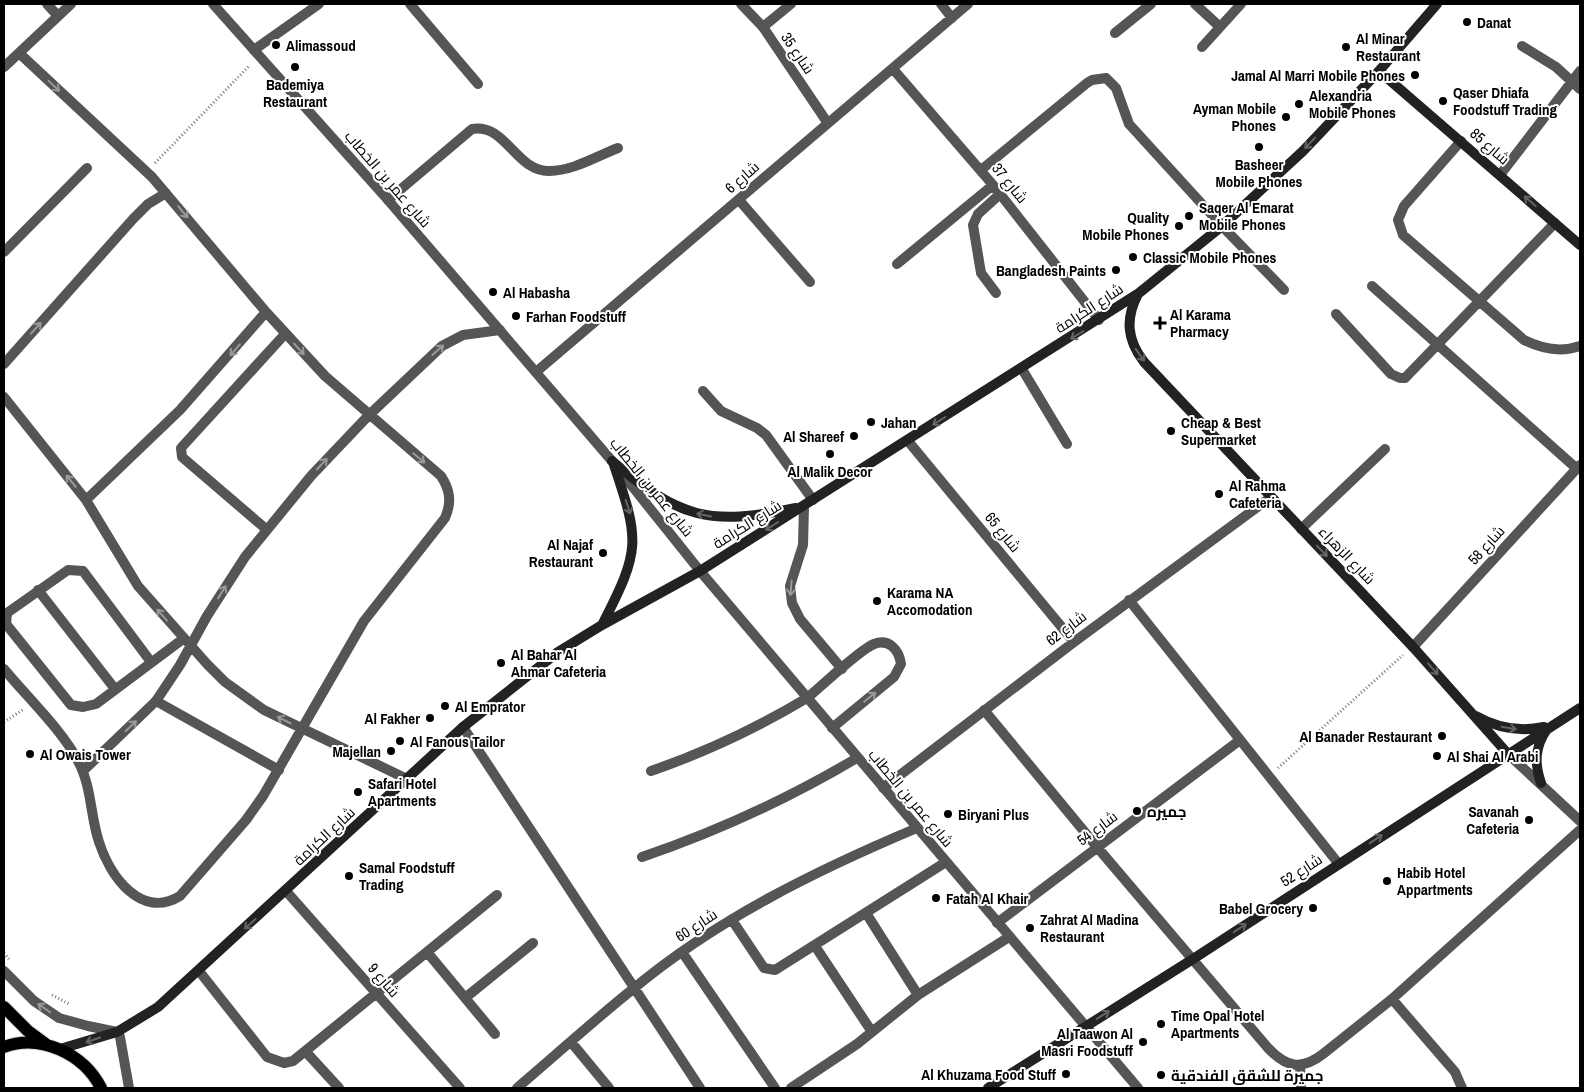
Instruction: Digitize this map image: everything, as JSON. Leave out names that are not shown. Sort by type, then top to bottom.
[{"type":"main road","name":"شارع الكرامة","points":[[60,1049],[117,1032],[158,1007],[463,727],[558,652],[602,625],[700,571],[1022,369],[1139,293],[1222,226],[1303,151],[1380,71],[1434,5]]},
{"type":"main road","name":"شارع 85","points":[[1380,71],[1580,245]]},
{"type":"main road","name":"شارع الزهراء","points":[[1139,293],[1131,310],[1129,329],[1137,352],[1301,529],[1413,646],[1508,754]]},
{"type":"main road","points":[[612,461],[658,497],[674,506],[710,516],[747,517],[804,506]]},
{"type":"main road","points":[[602,625],[624,580],[633,554],[632,518],[612,461]]},
{"type":"main road","name":"شارع 52","points":[[989,1088],[1084,1026],[1192,960],[1338,863],[1549,726],[1580,708]]},
{"type":"main road","points":[[1471,713],[1495,725],[1509,728],[1522,730],[1549,726]]},
{"type":"main road","points":[[1541,782],[1536,764],[1536,754],[1549,726]]},
{"type":"main road","points":[[4,1007],[28,1031],[47,1045]]},
{"type":"main road","points":[[4,1047],[27,1043],[47,1045],[60,1049],[80,1061],[96,1078],[101,1088]]},
{"type":"street","points":[[47,4],[58,16]]},
{"type":"street","points":[[4,67],[71,4]]},
{"type":"street","name":"شارع عمر بن الخطاب","points":[[213,4],[388,200],[612,461],[700,571],[996,923],[1138,1088]]},
{"type":"street","points":[[256,53],[319,4]]},
{"type":"street","points":[[410,4],[478,84]]},
{"type":"street","name":"شارع 35","points":[[741,4],[763,28],[827,122]]},
{"type":"street","points":[[763,28],[791,4]]},
{"type":"street","points":[[940,4],[952,18]]},
{"type":"street","name":"شارع 6","points":[[536,372],[739,200],[827,122],[893,69],[968,4]]},
{"type":"street","points":[[1115,33],[1151,4]]},
{"type":"street","points":[[1195,4],[1220,27]]},
{"type":"street","points":[[1202,47],[1241,4]]},
{"type":"street","points":[[1522,46],[1577,85]]},
{"type":"street","points":[[4,669],[70,748],[83,771],[92,800],[98,840],[109,864],[138,898],[148,903],[160,904],[171,902],[180,896],[246,820],[280,770],[364,621],[440,525],[449,510],[449,492],[440,476],[368,416],[325,376],[285,334],[166,192],[19,53]]},
{"type":"street","name":"شارع 37","points":[[893,69],[993,185],[1099,320]]},
{"type":"street","points":[[1500,175],[1577,85],[1580,72]]},
{"type":"street","points":[[980,170],[1087,83],[1092,80],[1106,78],[1116,88],[1129,124],[1222,226],[1284,290]]},
{"type":"street","points":[[388,200],[472,129],[482,128],[491,130],[526,164],[548,171],[571,167],[618,148]]},
{"type":"street","points":[[1461,141],[1404,206],[1398,220],[1403,235],[1479,303],[1524,340],[1539,347],[1556,350],[1580,346]]},
{"type":"street","points":[[4,252],[87,168]]},
{"type":"street","points":[[897,264],[993,185]]},
{"type":"street","points":[[4,364],[133,218],[148,204],[166,192]]},
{"type":"street","points":[[996,293],[981,273],[973,225],[978,214],[1000,194]]},
{"type":"street","points":[[739,200],[810,282]]},
{"type":"street","points":[[1336,314],[1391,374],[1400,378],[1410,375],[1555,223]]},
{"type":"street","points":[[1372,286],[1438,346],[1578,466]]},
{"type":"street","points":[[86,500],[180,410],[266,312]]},
{"type":"street","points":[[83,771],[156,701],[186,643],[225,586],[266,529],[311,476],[368,416],[442,346],[462,335],[500,330]]},
{"type":"street","points":[[266,529],[182,456],[181,448],[285,334]]},
{"type":"street","points":[[1022,369],[1067,444]]},
{"type":"street","points":[[703,391],[722,411],[766,435],[814,500]]},
{"type":"street","points":[[4,398],[86,500],[138,586],[186,643],[245,698],[303,730],[407,779]]},
{"type":"street","name":"شارع 65","points":[[908,441],[1074,642]]},
{"type":"street","points":[[1301,529],[1385,449]]},
{"type":"street","name":"شارع 58","points":[[1413,646],[1578,466]]},
{"type":"street","name":"شارع 62","points":[[883,788],[1129,600],[1271,496]]},
{"type":"street","points":[[804,506],[804,545],[790,586],[792,603],[800,619],[842,669]]},
{"type":"street","points":[[151,662],[83,570],[68,570],[7,613],[6,624],[71,705],[83,707],[96,704],[151,662],[186,643]]},
{"type":"street","points":[[38,590],[115,689]]},
{"type":"street","points":[[1129,600],[1338,863]]},
{"type":"street","points":[[651,771],[739,736],[807,698],[874,644],[890,644],[900,656],[901,664],[894,677],[832,728]]},
{"type":"street","points":[[156,701],[280,770]]},
{"type":"street","points":[[984,710],[1192,960],[1277,1058],[1288,1064],[1300,1065],[1313,1062],[1392,999],[1580,830]]},
{"type":"street","points":[[463,727],[700,1088]]},
{"type":"street","name":"شارع 54","points":[[996,923],[1240,740]]},
{"type":"street","name":"شارع الزهراء","points":[[1508,754],[1541,782],[1580,820]]},
{"type":"street","points":[[642,857],[733,824],[777,803],[857,758]]},
{"type":"street","name":"شارع 60","points":[[517,1088],[633,988],[682,952],[732,920],[818,872],[917,828]]},
{"type":"street","points":[[732,920],[761,963],[770,970],[780,968],[946,862]]},
{"type":"street","name":"شارع 9","points":[[286,891],[460,1088]]},
{"type":"street","points":[[199,971],[267,1057],[284,1063],[293,1061],[497,895]]},
{"type":"street","points":[[866,913],[918,995]]},
{"type":"street","points":[[792,1088],[838,1058],[918,995],[1008,936]]},
{"type":"street","points":[[465,998],[533,943]]},
{"type":"street","points":[[815,946],[872,1032]]},
{"type":"street","points":[[427,952],[496,1034]]},
{"type":"street","points":[[682,952],[776,1088]]},
{"type":"street","points":[[4,972],[34,1001],[59,1018],[117,1032],[120,1037],[129,1088]]},
{"type":"street","points":[[1392,999],[1455,1072],[1462,1088]]},
{"type":"street","points":[[571,1042],[607,1085],[595,1088]]},
{"type":"street","points":[[306,1052],[339,1088]]},
{"type":"street","points":[[1300,1065],[1301,1088]]},
{"type":"path","points":[[147,172],[256,53]]},
{"type":"path","points":[[1269,776],[1413,646]]},
{"type":"path","points":[[4,722],[32,704]]},
{"type":"place","name":"Danat","points":[[1467,22]]},
{"type":"place","name":"Alimassoud","points":[[276,45]]},
{"type":"place","name":"Al Minar Restaurant","points":[[1346,47]]},
{"type":"place","name":"Bademiya Restaurant","points":[[295,67]]},
{"type":"place","name":"Jamal Al Marri Mobile Phones","points":[[1415,75]]},
{"type":"place","name":"Qaser Dhiafa Foodstuff Trading","points":[[1443,101]]},
{"type":"place","name":"Alexandria Mobile Phones","points":[[1299,104]]},
{"type":"place","name":"Ayman Mobile Phones","points":[[1286,117]]},
{"type":"place","name":"Basheer Mobile Phones","points":[[1259,147]]},
{"type":"place","name":"Saqer Al Emarat Mobile Phones","points":[[1189,216]]},
{"type":"place","name":"Quality Mobile Phones","points":[[1179,226]]},
{"type":"place","name":"Classic Mobile Phones","points":[[1133,257]]},
{"type":"place","name":"Bangladesh Paints","points":[[1116,270]]},
{"type":"place","name":"Al Habasha","points":[[493,292]]},
{"type":"place","name":"Farhan Foodstuff","points":[[516,316]]},
{"type":"place","name":"Al Karama Pharmacy","points":[[1160,323]]},
{"type":"place","name":"Jahan","points":[[871,422]]},
{"type":"place","name":"Cheap & Best Supermarket","points":[[1171,431]]},
{"type":"place","name":"Al Shareef","points":[[854,436]]},
{"type":"place","name":"Al Malik Decor","points":[[830,454]]},
{"type":"place","name":"Al Rahma Cafeteria","points":[[1219,494]]},
{"type":"place","name":"Al Najaf Restaurant","points":[[603,553]]},
{"type":"place","name":"Karama NA Accomodation","points":[[877,601]]},
{"type":"place","name":"Al Bahar Al Ahmar Cafeteria","points":[[501,663]]},
{"type":"place","name":"Al Emprator","points":[[445,706]]},
{"type":"place","name":"Al Fakher","points":[[430,718]]},
{"type":"place","name":"Al Banader Restaurant","points":[[1442,736]]},
{"type":"place","name":"Al Fanous Tailor","points":[[400,741]]},
{"type":"place","name":"Majellan","points":[[391,751]]},
{"type":"place","name":"Al Owais Tower","points":[[30,754]]},
{"type":"place","name":"Al Shai Al Arabi","points":[[1437,756]]},
{"type":"place","name":"Safari Hotel Apartments","points":[[358,792]]},
{"type":"place","name":"جميره","points":[[1137,811]]},
{"type":"place","name":"Biryani Plus","points":[[948,814]]},
{"type":"place","name":"Savanah Cafeteria","points":[[1529,820]]},
{"type":"place","name":"Samal Foodstuff Trading","points":[[349,876]]},
{"type":"place","name":"Habib Hotel Appartments","points":[[1387,881]]},
{"type":"place","name":"Fatah Al Khair","points":[[936,898]]},
{"type":"place","name":"Babel Grocery","points":[[1313,908]]},
{"type":"place","name":"Zahrat Al Madina Restaurant","points":[[1030,928]]},
{"type":"place","name":"Time Opal Hotel Apartments","points":[[1161,1024]]},
{"type":"place","name":"Al Taawon Al Masri Foodstuff","points":[[1143,1042]]},
{"type":"place","name":"Al Khuzama Food Stuff","points":[[1066,1074]]},
{"type":"place","name":"جميرة للشقق الفندقية","points":[[1161,1075]]}]
